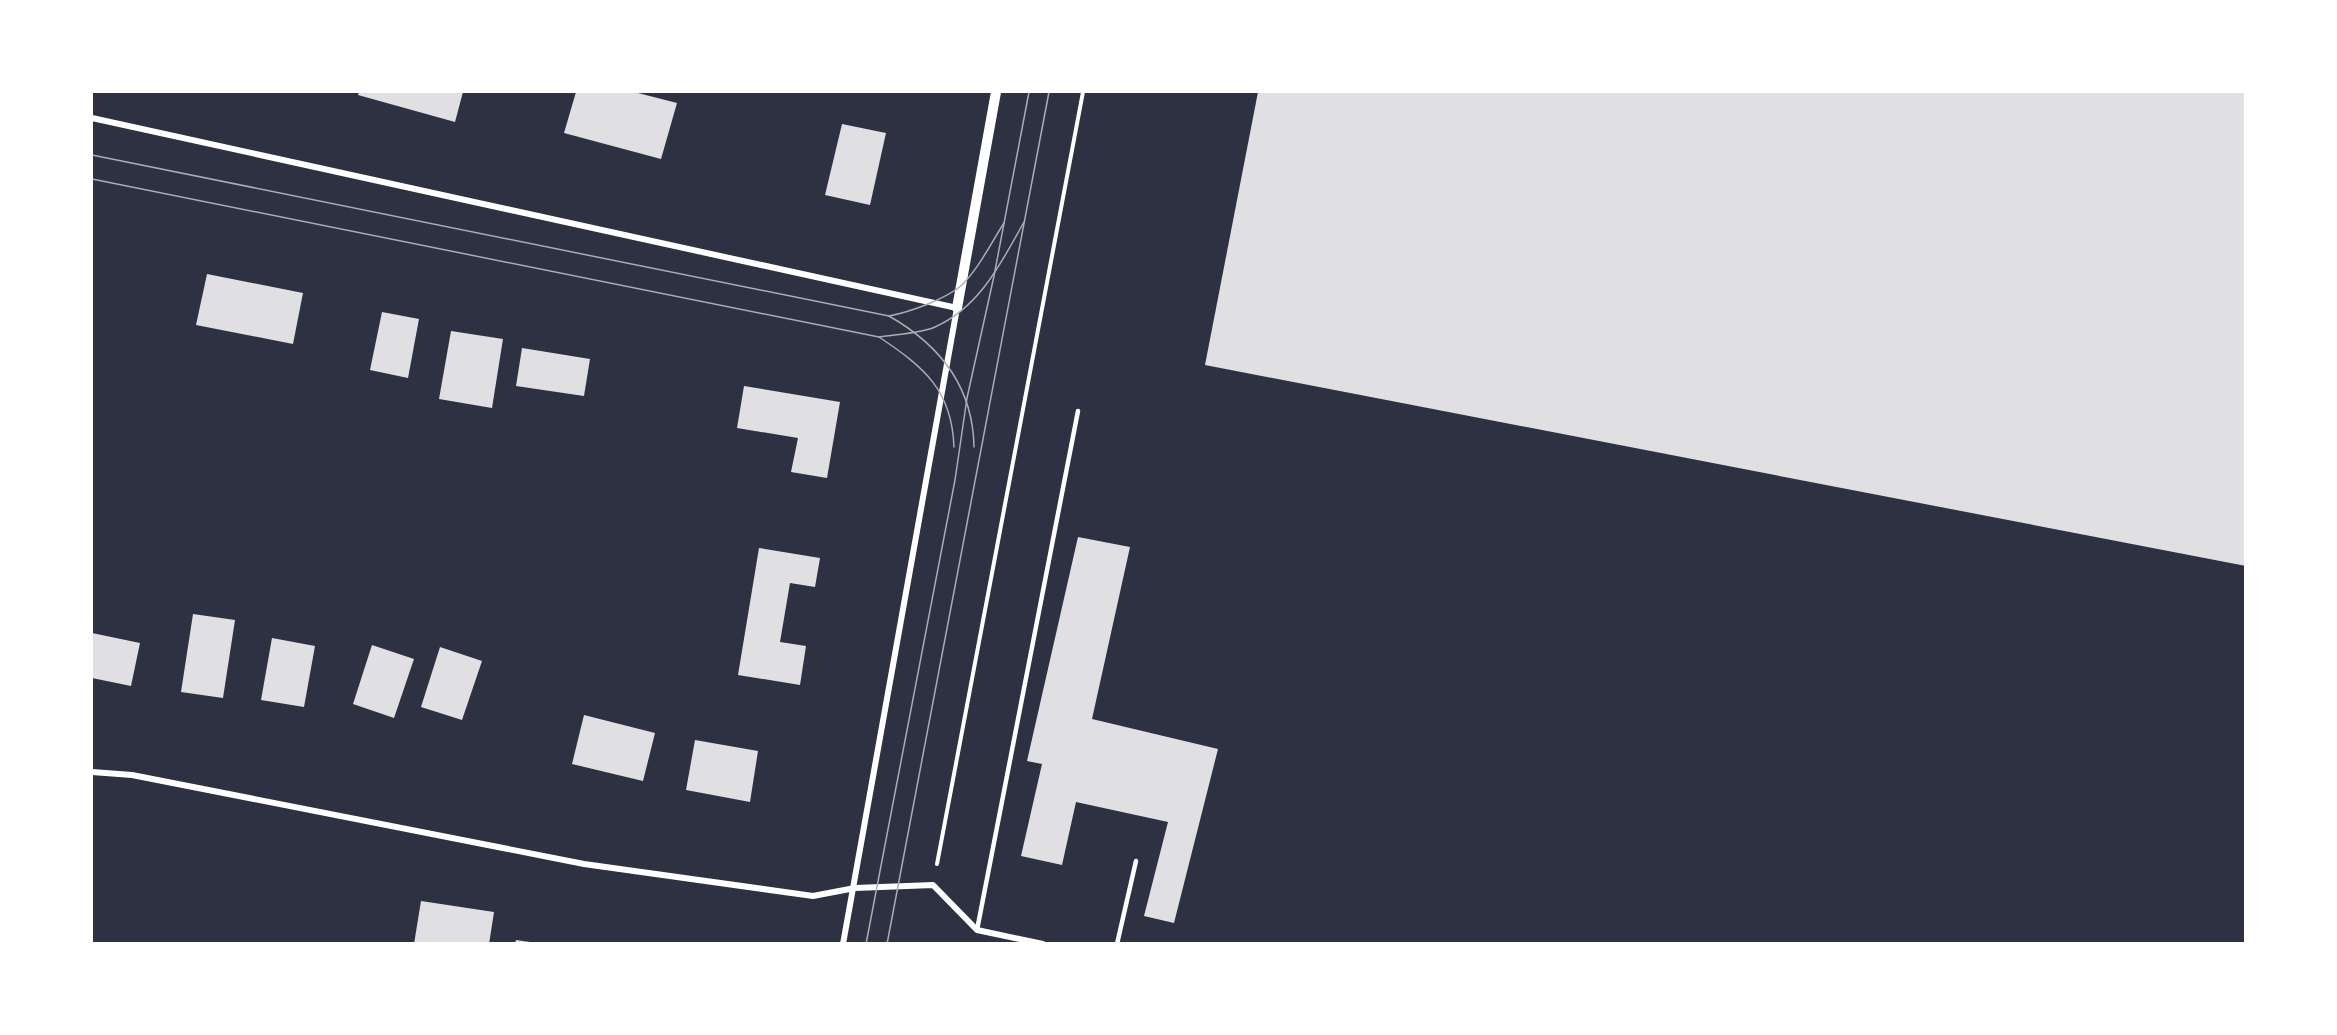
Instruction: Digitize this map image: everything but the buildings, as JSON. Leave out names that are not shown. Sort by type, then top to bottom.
[{"type":"street","points":[[843,944],[855,888],[996,92]]},
{"type":"street","points":[[92,118],[957,308]]},
{"type":"street","points":[[92,772],[132,775],[584,864],[813,896],[855,888],[933,885],[977,930],[1043,944]]},
{"type":"lane","points":[[977,930],[1078,411]]},
{"type":"lane","points":[[1117,944],[1136,861]]},
{"type":"path","points":[[933,885],[1083,92]]},
{"type":"tram line","points":[[866,944],[955,480],[967,398],[994,276],[1029,92]]},
{"type":"tram line","points":[[887,944],[1049,92]]},
{"type":"tram line","points":[[92,155],[889,316],[927,304],[962,285],[1004,223]]},
{"type":"tram line","points":[[92,179],[879,337],[935,327],[965,308],[998,268],[1024,222]]},
{"type":"tram line","points":[[889,316],[924,340],[950,370],[967,405],[974,447]]},
{"type":"tram line","points":[[879,337],[909,359],[933,382],[948,410],[954,447]]}]
